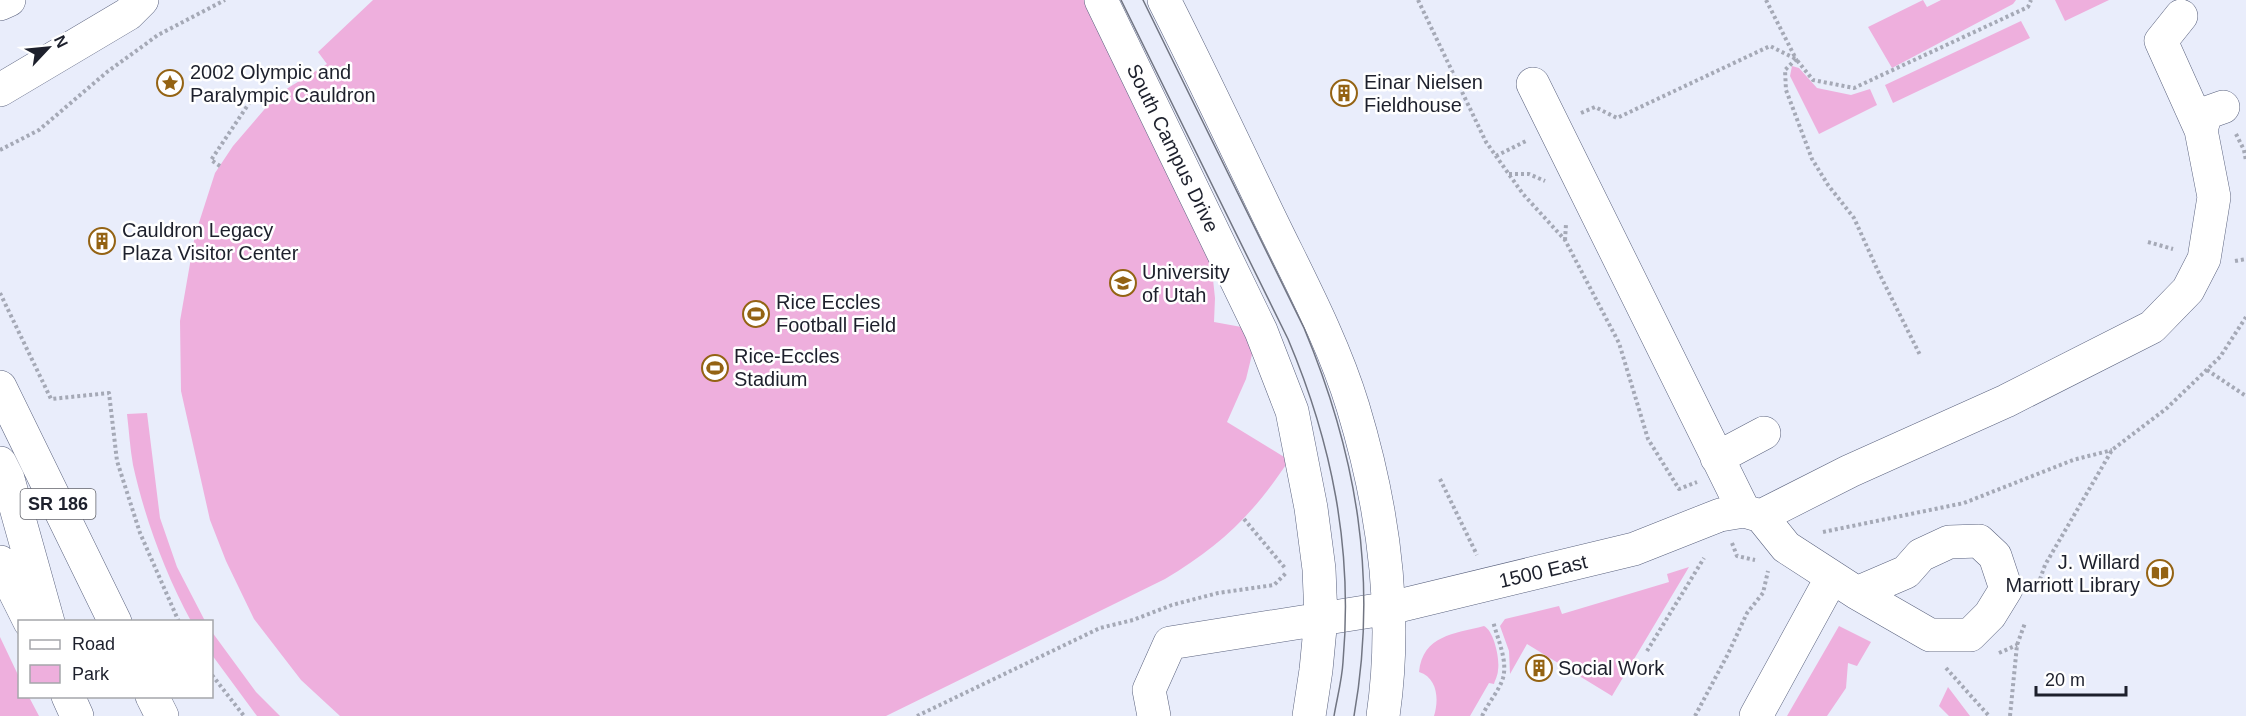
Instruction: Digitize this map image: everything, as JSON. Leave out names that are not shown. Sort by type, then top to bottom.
[{"type":"street","points":[[0,4],[9,0]]},
{"type":"street","points":[[0,90],[128,14],[142,0]]},
{"type":"street","name":"South Campus Drive","points":[[1101,0],[1261,331],[1292,411],[1311,508],[1319,569],[1322,618],[1317,670],[1309,716]]},
{"type":"street","points":[[1164,0],[1324,331],[1353,407],[1374,495],[1390,608],[1389,652],[1383,716]]},
{"type":"street","name":"1500 East","points":[[1154,716],[1149,690],[1170,643],[1390,608],[1634,549],[1720,515],[1752,514],[2006,401],[2152,327],[2188,290],[2204,259],[2214,198],[2201,130],[2161,41],[2181,16]]},
{"type":"street","points":[[1533,84],[1708,470],[1786,547],[1844,585],[1756,716]]},
{"type":"street","points":[[2201,130],[2206,113],[2223,106]]},
{"type":"street","name":"SR 186","points":[[0,387],[115,620]]},
{"type":"street","points":[[1708,470],[1764,433]]},
{"type":"street","points":[[0,464],[8,478],[48,620]]},
{"type":"street","points":[[0,562],[29,620]]},
{"type":"street","points":[[153,698],[162,716]]},
{"type":"path","points":[[0,150],[39,130],[107,72],[158,35],[225,0]]},
{"type":"path","points":[[1418,0],[1486,142],[1522,194],[1565,240],[1619,343],[1648,440],[1679,489],[1708,470]]},
{"type":"path","points":[[1766,0],[1796,59],[1813,80],[1854,88],[2028,7],[2031,0]]},
{"type":"path","points":[[1595,107],[1617,118],[1770,46],[1796,59]]},
{"type":"path","points":[[1796,59],[1785,70],[1786,90],[1812,159],[1828,185],[1854,218],[1920,355]]},
{"type":"path","points":[[220,166],[211,160],[254,96]]},
{"type":"path","points":[[1496,156],[1531,138]]},
{"type":"path","points":[[1508,174],[1528,174],[1550,185]]},
{"type":"path","points":[[1565,240],[1566,221]]},
{"type":"path","points":[[2148,242],[2166,247]]},
{"type":"path","points":[[0,292],[51,399],[109,393],[117,460],[140,533],[179,620]]},
{"type":"path","points":[[1817,532],[1964,503],[2073,460],[2112,450],[2168,408],[2220,357],[2246,317]]},
{"type":"path","points":[[2206,370],[2246,396]]},
{"type":"path","points":[[2038,586],[2045,565],[2112,450]]},
{"type":"path","points":[[1440,479],[1477,555]]},
{"type":"path","points":[[917,716],[1100,628],[1218,593],[1274,585],[1288,570],[1244,519]]},
{"type":"path","points":[[1733,545],[1737,556]]},
{"type":"path","points":[[1647,651],[1704,558]]},
{"type":"path","points":[[1695,716],[1747,613],[1763,593],[1769,567]]},
{"type":"path","points":[[1274,585],[1274,592]]},
{"type":"path","points":[[2010,716],[2017,645],[2027,616]]},
{"type":"path","points":[[1482,716],[1503,678],[1504,670],[1493,621]]},
{"type":"path","points":[[1943,665],[1989,716]]},
{"type":"path","points":[[213,676],[244,716]]},
{"type":"green space","name":"Rice-Eccles Stadium","points":[[373,0],[1092,0],[1210,251],[1215,298],[1214,322],[1258,330],[1246,379],[1227,422],[1289,460],[1249,513],[1219,542],[1184,567],[1165,579],[886,716],[340,716],[301,680],[254,619],[226,561],[210,520],[181,391],[180,321],[195,235],[215,173],[233,146],[269,104],[288,88],[327,64],[318,52]]},
{"type":"green space","points":[[1923,0],[1927,7],[1941,0],[2016,0],[2013,4],[1892,68],[1868,27]]},
{"type":"green space","points":[[2055,0],[2109,0],[2065,21]]},
{"type":"green space","points":[[2021,21],[2030,38],[1893,103],[1885,85]]},
{"type":"green space","points":[[1792,66],[1799,68],[1817,88],[1851,95],[1870,89],[1877,105],[1819,134],[1790,76]]},
{"type":"green space","points":[[147,413],[160,518],[177,567],[204,620],[190,620],[164,565],[143,505],[133,465],[127,414]]},
{"type":"green space","points":[[1689,567],[1612,696],[1527,644],[1510,674],[1509,651],[1500,626],[1505,619],[1559,606],[1562,614],[1669,582],[1667,574]]},
{"type":"green space","points":[[1484,626],[1491,633],[1497,653],[1498,672],[1494,684],[1489,683],[1470,716],[1434,716],[1436,690],[1430,679],[1419,672],[1427,650],[1433,643],[1451,634]]},
{"type":"green space","points":[[1839,626],[1871,642],[1857,666],[1848,663],[1846,688],[1827,716],[1787,716]]},
{"type":"green space","points":[[213,633],[256,692],[280,716],[257,716],[213,656]]},
{"type":"green space","points":[[0,637],[18,675],[18,698],[30,698],[39,716],[0,716]]},
{"type":"green space","points":[[1948,687],[1970,716],[1949,716],[1939,706]]},
{"type":"tram line","points":[[1121,0],[1288,339],[1317,417],[1336,497],[1345,578],[1343,662],[1334,716]]},
{"type":"tram line","points":[[1143,0],[1304,328],[1338,423],[1358,518],[1363,567],[1364,615],[1361,665],[1354,716]]},
{"type":"place","name":"2002 Olympic and Paralympic Cauldron","points":[[170,83]]},
{"type":"place","name":"Einar Nielsen Fieldhouse","points":[[1344,93]]},
{"type":"place","name":"Cauldron Legacy Plaza Visitor Center","points":[[102,241]]},
{"type":"place","name":"University of Utah","points":[[1123,283]]},
{"type":"place","name":"Rice Eccles Football Field","points":[[756,314]]},
{"type":"place","name":"Rice-Eccles Stadium","points":[[715,368]]},
{"type":"place","name":"J. Willard Marriott Library","points":[[2160,573]]},
{"type":"place","name":"Social Work","points":[[1539,668]]}]
